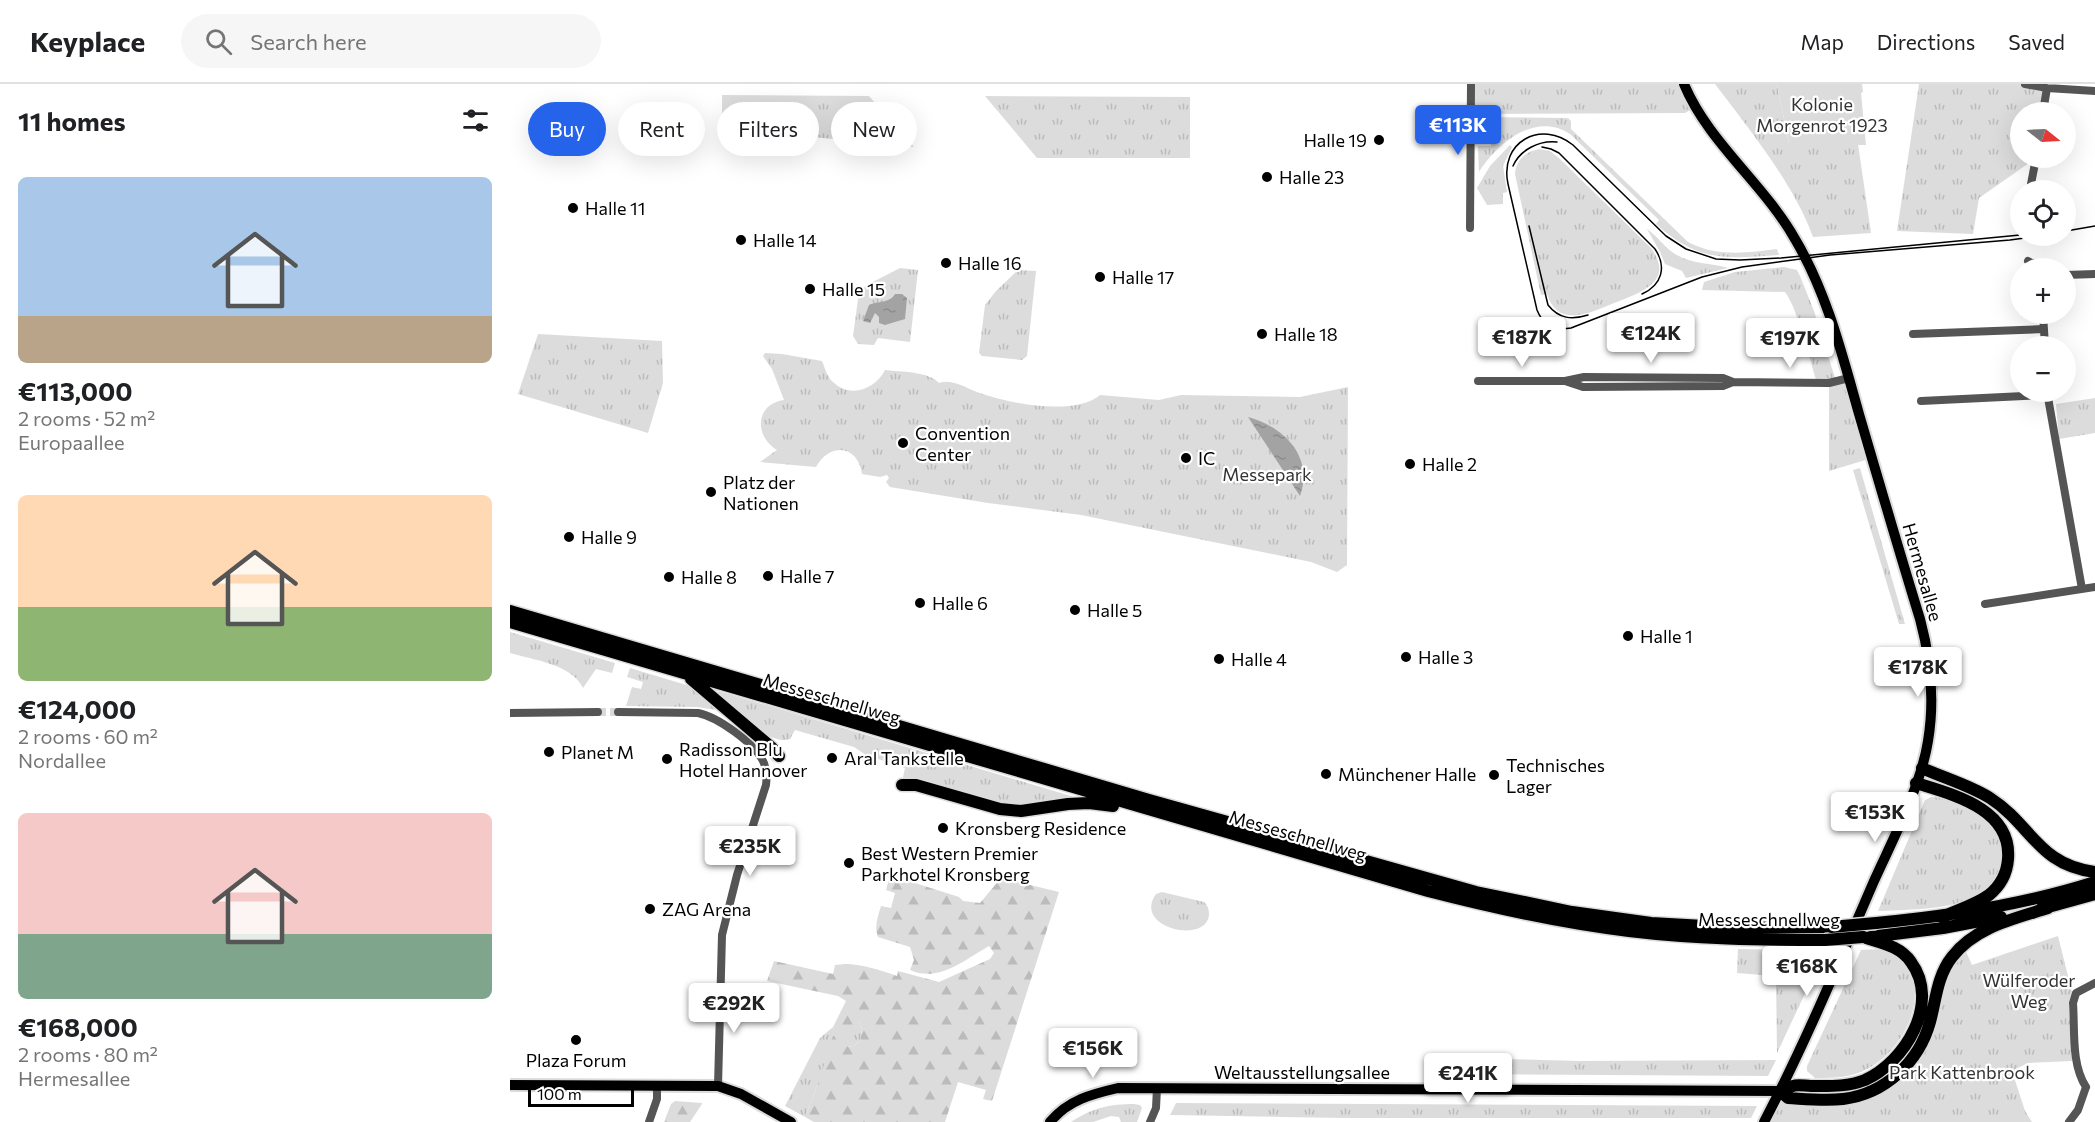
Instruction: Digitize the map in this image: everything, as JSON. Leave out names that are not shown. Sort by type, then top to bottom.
[{"type":"highway","name":"Messeschnellweg","points":[[510,611],[1305,845],[1476,892],[1560,910],[1640,922],[1740,928],[1831,927],[1942,917],[1981,911],[2095,882]]},
{"type":"highway","name":"Messeschnellweg","points":[[510,622],[1146,810],[1428,891],[1522,914],[1604,928],[1681,936],[1826,940],[1868,938],[1943,928],[2048,908],[2095,894]]},
{"type":"highway","points":[[686,674],[779,756]]},
{"type":"highway","points":[[1922,768],[1989,797],[2012,816],[2053,858],[2067,866],[2095,872]]},
{"type":"highway","points":[[1916,783],[1959,798],[1984,810],[1996,821],[2006,841],[2007,867],[2000,884],[1994,891],[1977,902],[1942,917]]},
{"type":"highway","points":[[902,786],[916,785],[1000,809],[1021,811],[1089,803],[1146,810]]},
{"type":"highway","points":[[1868,938],[1900,951],[1912,962],[1919,976],[1922,1000],[1909,1041],[1889,1065],[1863,1080],[1842,1086],[1794,1085],[1780,1091],[1788,1098],[1844,1099],[1864,1094],[1891,1080],[1908,1064],[1924,1039],[1943,972],[1958,950],[1986,929],[2048,908]]},
{"type":"main road","name":"Hermesallee","points":[[1684,84],[1708,125],[1769,199],[1795,239],[1818,283],[1849,378],[1928,654],[1933,696],[1922,768],[1780,1091],[1764,1122]]},
{"type":"main road","points":[[510,1085],[718,1086],[734,1091],[791,1122]]},
{"type":"main road","name":"Weltausstellungsallee","points":[[1050,1122],[1066,1107],[1088,1095],[1118,1088],[1780,1091]]},
{"type":"street","points":[[1470,228],[1471,84]]},
{"type":"street","points":[[2025,84],[2047,88],[2068,86],[2095,91]]},
{"type":"street","points":[[2045,102],[2047,88]]},
{"type":"street","points":[[2076,275],[2095,274]]},
{"type":"street","points":[[2044,324],[2044,336]]},
{"type":"street","points":[[1913,334],[2044,329]]},
{"type":"street","points":[[1478,381],[1565,381],[1583,387],[1723,386],[1733,382],[1829,383],[1849,378]]},
{"type":"street","points":[[1921,401],[2010,395]]},
{"type":"street","points":[[2049,402],[2082,589]]},
{"type":"street","points":[[1985,604],[2095,587]]},
{"type":"street","points":[[510,713],[598,712]]},
{"type":"street","points":[[618,712],[688,713],[709,716],[724,723],[755,751],[763,762],[767,774],[766,785],[737,875],[722,935],[718,1086]]},
{"type":"street","points":[[2069,1122],[2091,1088],[2080,1078],[2076,1061],[2073,1003],[2076,993],[2095,983]]},
{"type":"street","points":[[650,1122],[657,1099],[657,1085]]},
{"type":"street","points":[[1150,1122],[1156,1108],[1157,1089]]},
{"type":"green space","points":[[1471,84],[1684,84],[1696,107],[1685,113],[1471,114]]},
{"type":"green space","points":[[1715,84],[1777,84],[1789,144],[1858,144],[1871,233],[1813,237],[1783,177]]},
{"type":"green space","name":"Kolonie Morgenrot 1923","points":[[1777,84],[1862,84],[1866,145],[1789,144]]},
{"type":"green space","points":[[1919,84],[2025,84],[2047,88],[2045,102],[2010,102],[2010,168],[2022,168],[1979,198],[1973,234],[1897,231]]},
{"type":"green space","points":[[722,95],[869,96],[874,102],[831,102],[831,139],[819,138],[819,102],[722,102]]},
{"type":"green space","points":[[985,96],[1190,97],[1190,158],[1037,158]]},
{"type":"green space","points":[[1484,117],[1568,118],[1571,121],[1571,129],[1688,242],[1721,252],[1777,249],[1779,255],[1728,257],[1699,252],[1685,245],[1656,224],[1659,220],[1570,134],[1557,128],[1544,126],[1531,128],[1518,134],[1496,151],[1479,172],[1478,146],[1491,146],[1491,135],[1482,135],[1482,143],[1478,143],[1480,134],[1487,132],[1487,129],[1492,129],[1492,121],[1484,121]]},
{"type":"green space","points":[[1510,145],[1512,147],[1503,166],[1507,192],[1503,193],[1503,204],[1487,205],[1477,188],[1490,166]]},
{"type":"green space","points":[[1539,149],[1550,151],[1560,159],[1651,248],[1658,260],[1659,270],[1657,278],[1651,284],[1624,299],[1589,313],[1576,315],[1561,313],[1553,306],[1547,294],[1541,295],[1515,174],[1522,157]]},
{"type":"green space","points":[[1647,229],[1679,256],[1728,268],[1686,278],[1682,271],[1665,264]]},
{"type":"green space","points":[[1784,267],[1797,270],[1800,276],[1814,311],[1836,381],[1849,378],[1872,458],[1829,471],[1829,383],[1817,383],[1799,322],[1785,292],[1702,290],[1704,282],[1735,272]]},
{"type":"green space","points":[[900,268],[918,270],[910,342],[878,338],[874,345],[858,344],[853,336],[859,292],[867,285]]},
{"type":"green space","points":[[1018,270],[1036,271],[1027,356],[1022,360],[982,356],[979,353],[985,305]]},
{"type":"green space","points":[[538,334],[662,341],[663,383],[648,433],[518,394]]},
{"type":"green space","name":"Messepark","points":[[765,353],[822,361],[831,380],[847,390],[855,391],[869,387],[881,377],[885,370],[921,374],[939,383],[956,383],[995,398],[1060,407],[1089,401],[1100,395],[1159,400],[1181,395],[1300,397],[1348,387],[1347,565],[1337,572],[1311,562],[1081,515],[890,487],[886,482],[889,478],[887,475],[880,477],[862,474],[855,457],[843,450],[829,453],[816,467],[760,462],[777,450],[764,437],[761,429],[763,414],[774,403],[784,400],[772,369],[763,356]]},
{"type":"green space","points":[[2095,398],[2095,433],[2059,439],[2056,404]]},
{"type":"green space","points":[[1860,468],[1905,624],[1899,624],[1853,470]]},
{"type":"green space","points":[[510,632],[615,663],[612,673],[596,669],[583,688],[578,680],[561,668],[510,653]]},
{"type":"green space","points":[[630,668],[693,687],[767,750],[775,765],[761,747],[716,710],[697,707],[626,706],[632,687],[641,689],[643,682],[627,677]]},
{"type":"green space","points":[[719,691],[1081,799],[1023,807],[1002,806],[902,782],[905,768],[866,755],[854,747],[795,730],[790,739],[781,740],[772,737],[741,716],[717,694]]},
{"type":"green space","points":[[1931,797],[1951,801],[1972,810],[1982,816],[1997,832],[2001,840],[2003,861],[1995,883],[1988,890],[1958,903],[1932,908],[1878,911],[1925,800]]},
{"type":"green space","points":[[890,875],[959,897],[963,901],[980,903],[1001,878],[1059,892],[992,1101],[983,1099],[986,1090],[958,1082],[945,1122],[814,1122],[805,1117],[833,1036],[841,1036],[846,1046],[852,1047],[860,1041],[862,1029],[859,1022],[839,1031],[834,1030],[833,1027],[846,1001],[838,996],[767,981],[774,961],[833,974],[835,965],[859,965],[897,976],[898,971],[939,982],[990,959],[994,953],[989,946],[941,972],[931,974],[910,970],[914,960],[910,947],[878,937],[876,929],[881,906],[891,908],[895,893],[886,890]]},
{"type":"green space","points":[[1162,892],[1204,902],[1209,913],[1205,924],[1185,931],[1161,923],[1154,916],[1151,906],[1156,894]]},
{"type":"green space","name":"Park Kattenbrook","points":[[2058,936],[2072,992],[2069,1002],[2072,1061],[2028,1063],[2012,1071],[2025,1111],[2032,1122],[1764,1122],[1780,1091],[1853,1097],[1908,1064],[1937,988],[1963,945],[1972,965]]},
{"type":"green space","points":[[1738,949],[1825,951],[1777,1053],[1776,976],[1737,973]]},
{"type":"green space","points":[[1883,949],[1900,960],[1911,974],[1915,991],[1913,1009],[1907,1027],[1897,1043],[1869,1068],[1849,1076],[1815,1078],[1807,1071],[1807,1066],[1861,950]]},
{"type":"green space","points":[[859,1022],[862,1029],[860,1041],[852,1047],[843,1043],[818,1084],[805,1117],[785,1106],[820,1038],[833,1027],[834,1030]]},
{"type":"green space","points":[[1464,1058],[1579,1061],[1776,1060],[1768,1076],[1426,1074],[1426,1066],[1462,1067]]},
{"type":"green space","points":[[675,1101],[702,1104],[690,1122],[664,1122],[671,1104]]},
{"type":"green space","points":[[1176,1103],[1757,1106],[1751,1118],[1344,1118],[1170,1115]]},
{"type":"green space","points":[[1134,1104],[1142,1108],[1137,1122],[1121,1122],[1119,1117],[1111,1116],[1093,1122],[1071,1122],[1086,1113],[1101,1108]]},
{"type":"water","points":[[895,294],[902,294],[907,298],[905,319],[885,325],[879,323],[879,317],[875,313],[870,323],[863,321],[869,305],[887,300]]},
{"type":"water","points":[[1248,417],[1273,428],[1293,445],[1303,468],[1300,496]]},
{"type":"tunnel","points":[[598,712],[618,712]]},
{"type":"tram line","points":[[2010,236],[1781,258],[1716,259],[1686,249],[1666,236],[1573,145],[1561,137],[1548,134],[1525,139],[1516,146],[1507,169],[1508,184],[1537,310],[1546,323],[1560,329],[1571,328],[1702,277],[1742,267],[1830,255],[2010,240]]},
{"type":"tram line","points":[[1513,166],[1520,155],[1531,147],[1537,144],[1557,142]]},
{"type":"tram line","points":[[1542,147],[1559,153],[1655,249],[1661,262],[1661,275],[1654,286],[1642,294]]},
{"type":"tram line","points":[[1529,226],[1548,305],[1561,316],[1577,318],[1588,315]]},
{"type":"tram line","points":[[2076,229],[2095,226]]},
{"type":"place","name":"Halle 19","points":[[1379,140]]},
{"type":"place","name":"Halle 23","points":[[1267,177]]},
{"type":"place","name":"Halle 11","points":[[573,208]]},
{"type":"place","name":"Halle 14","points":[[741,240]]},
{"type":"place","name":"Halle 16","points":[[946,263]]},
{"type":"place","name":"Halle 17","points":[[1100,277]]},
{"type":"place","name":"Halle 15","points":[[810,289]]},
{"type":"place","name":"Halle 18","points":[[1262,334]]},
{"type":"place","name":"Convention Center","points":[[903,443]]},
{"type":"place","name":"IC","points":[[1186,458]]},
{"type":"place","name":"Halle 2","points":[[1410,464]]},
{"type":"place","name":"Platz der Nationen","points":[[711,492]]},
{"type":"place","name":"Halle 9","points":[[569,537]]},
{"type":"place","name":"Halle 7","points":[[768,576]]},
{"type":"place","name":"Halle 8","points":[[669,577]]},
{"type":"place","name":"Halle 6","points":[[920,603]]},
{"type":"place","name":"Halle 5","points":[[1075,610]]},
{"type":"place","name":"Halle 1","points":[[1628,636]]},
{"type":"place","name":"Halle 3","points":[[1406,657]]},
{"type":"place","name":"Halle 4","points":[[1219,659]]},
{"type":"place","name":"Planet M","points":[[549,752]]},
{"type":"place","name":"Aral Tankstelle","points":[[832,758]]},
{"type":"place","name":"Radisson Blu Hotel Hannover","points":[[667,759]]},
{"type":"place","name":"Münchener Halle","points":[[1326,774]]},
{"type":"place","name":"Technisches Lager","points":[[1494,775]]},
{"type":"place","name":"Kronsberg Residence","points":[[943,828]]},
{"type":"place","name":"Best Western Premier Parkhotel Kronsberg","points":[[849,863]]},
{"type":"place","name":"ZAG Arena","points":[[650,909]]},
{"type":"place","name":"Plaza Forum","points":[[576,1040]]},
{"type":"park label","name":"Wülferoder Weg","points":[[2029,990]]}]
